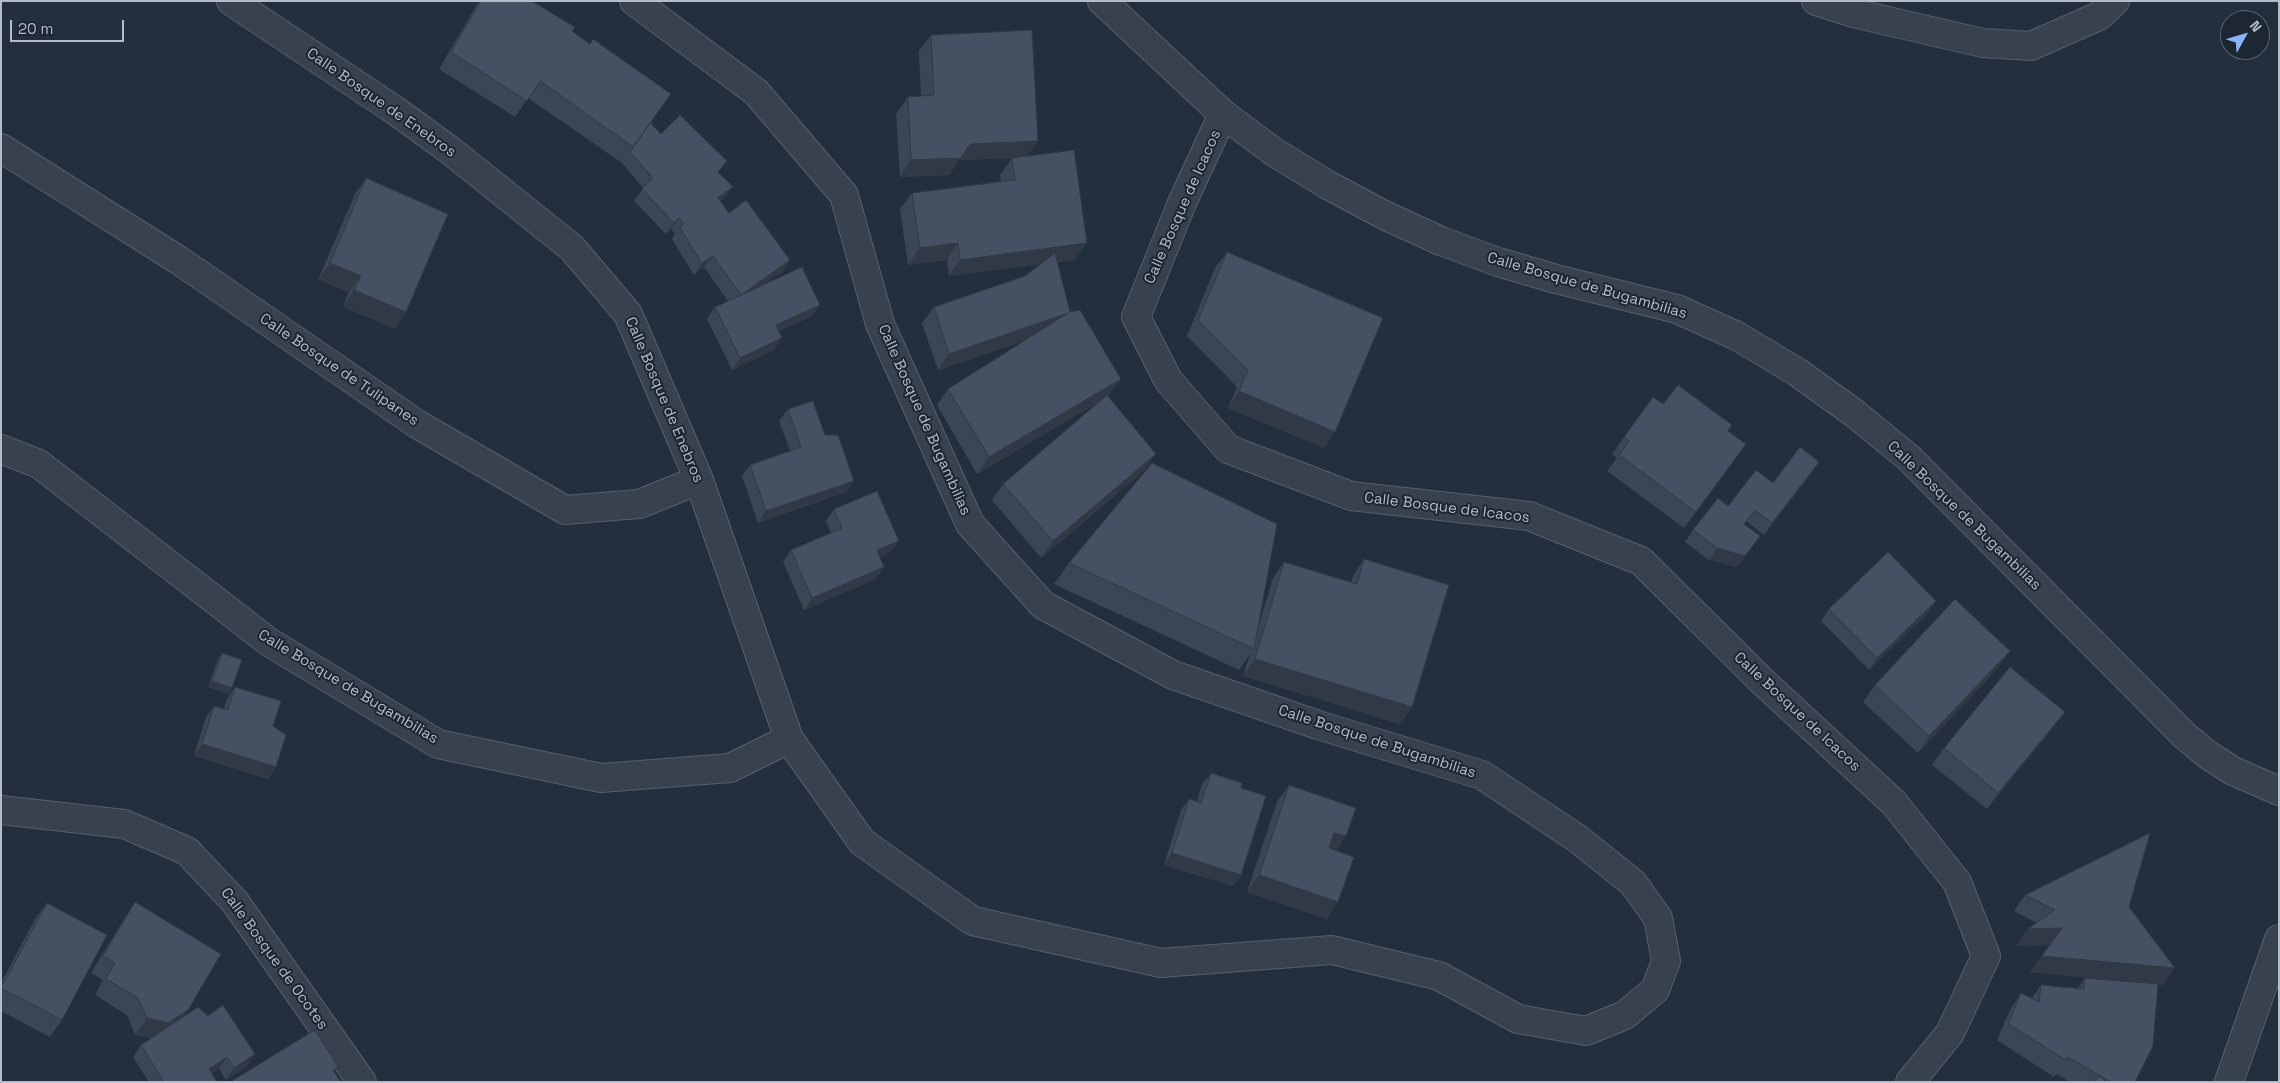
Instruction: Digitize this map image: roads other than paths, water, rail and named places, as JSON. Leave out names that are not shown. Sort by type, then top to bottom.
[{"type":"street","name":"Calle Bosque de Enebros","points":[[231,1],[412,122],[451,151],[572,248],[628,314],[699,480],[789,739]]},
{"type":"street","name":"Calle Bosque de Bugambilias","points":[[1,449],[39,464],[269,642],[438,744],[600,778],[730,768],[789,739],[862,842],[973,921],[1161,963],[1332,950],[1439,976],[1518,1019],[1586,1030],[1625,1014],[1655,990],[1666,961],[1658,918],[1633,883],[1578,839],[1482,775],[1321,726],[1173,675],[1043,605],[970,524],[880,324],[844,195],[756,92],[634,1]]},
{"type":"street","name":"Calle Bosque de Bugambilias","points":[[1102,1],[1224,114],[1274,152],[1328,185],[1384,215],[1433,237],[1498,262],[1556,279],[1677,309],[1737,336],[1797,372],[1854,413],[1909,458],[2184,735],[2234,771],[2279,791]]},
{"type":"street","points":[[1816,1],[1853,13],[1983,43],[2030,46],[2099,16],[2115,1]]},
{"type":"street","name":"Calle Bosque de Icacos","points":[[1224,114],[1182,203],[1136,317],[1168,380],[1228,449],[1350,496],[1529,516],[1641,561],[1763,682],[1894,803],[1957,882],[1986,956],[1950,1033],[1910,1082]]},
{"type":"street","name":"Calle Bosque de Tulipanes","points":[[1,148],[180,261],[417,424],[565,510],[639,504],[699,480]]},
{"type":"street","name":"Calle Bosque de Ocotes","points":[[1,810],[124,824],[187,851],[235,902],[362,1082]]},
{"type":"street","points":[[2229,1082],[2279,939]]}]
